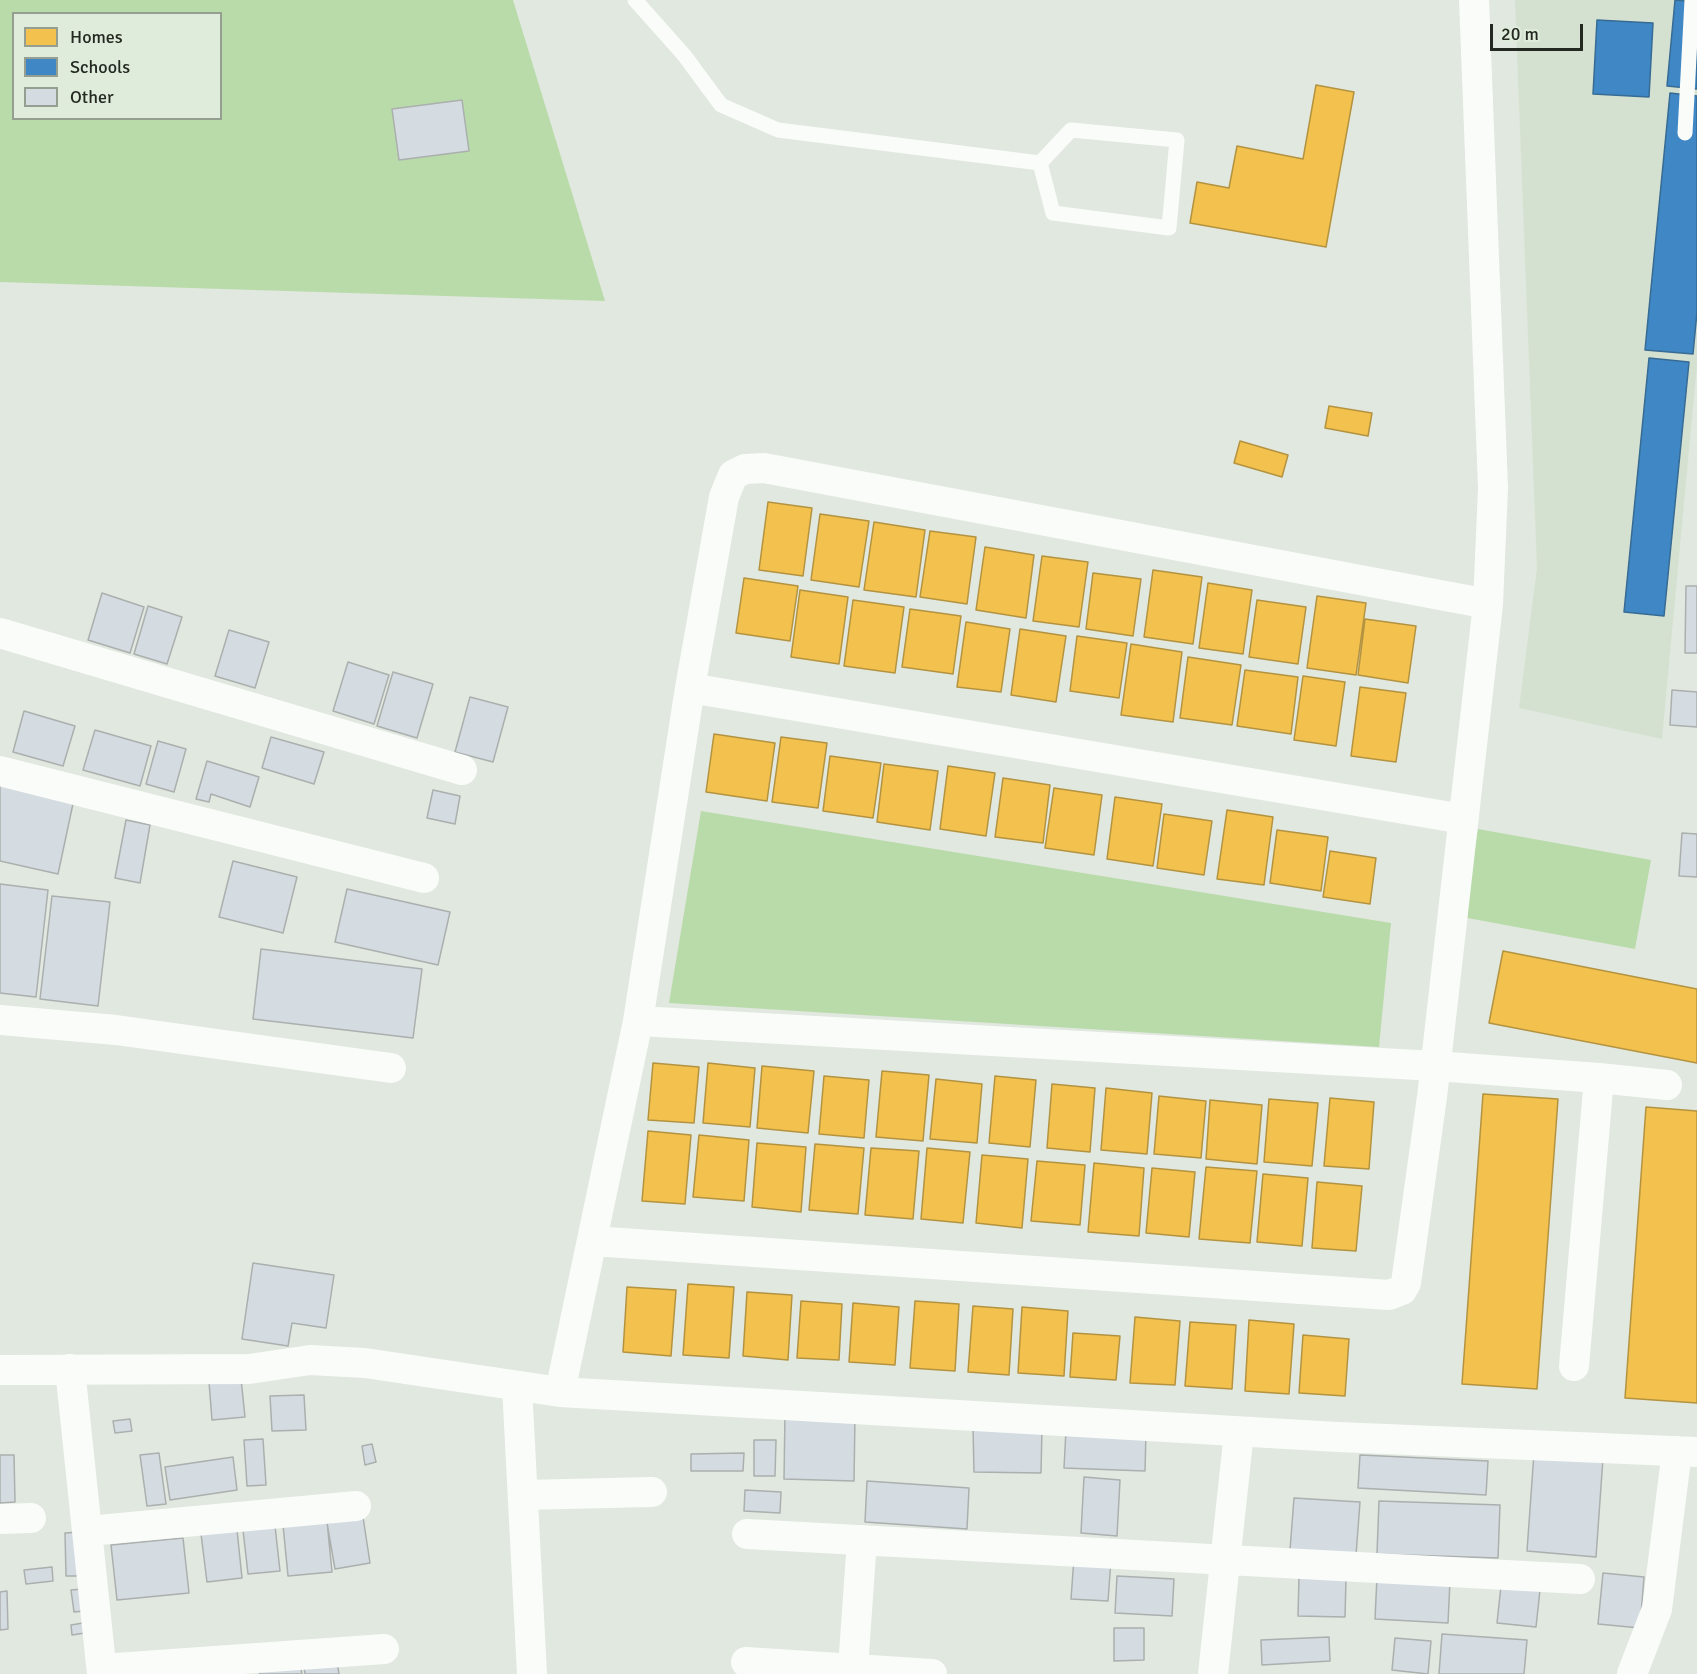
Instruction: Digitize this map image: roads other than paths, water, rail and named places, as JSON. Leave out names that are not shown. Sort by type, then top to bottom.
[{"type":"street","points":[[592,1241],[1389,1295],[1402,1290],[1406,1283],[1436,1065],[1488,604],[1493,488],[1474,0]]},
{"type":"street","points":[[560,1392],[638,1021],[690,688],[724,497],[733,475],[745,469],[776,470],[1488,604]]},
{"type":"street","points":[[0,633],[462,770]]},
{"type":"street","points":[[690,688],[1464,819]]},
{"type":"street","points":[[0,771],[424,878]]},
{"type":"street","points":[[0,1020],[116,1030],[391,1068]]},
{"type":"street","points":[[638,1021],[1436,1065],[1667,1085]]},
{"type":"street","points":[[1574,1366],[1599,1078]]},
{"type":"street","points":[[0,1370],[249,1369],[310,1360],[365,1362],[560,1392],[1239,1432],[1687,1451],[1657,1609],[1632,1674]]},
{"type":"street","points":[[70,1369],[102,1671],[384,1649]]},
{"type":"street","points":[[517,1386],[532,1674]]},
{"type":"street","points":[[1213,1674],[1239,1432]]},
{"type":"street","points":[[523,1495],[652,1492]]},
{"type":"street","points":[[88,1532],[356,1506]]},
{"type":"street","points":[[0,1519],[31,1518]]},
{"type":"street","points":[[747,1533],[1580,1579]]},
{"type":"street","points":[[853,1668],[862,1540]]},
{"type":"street","points":[[746,1662],[932,1674]]},
{"type":"lane","points":[[635,0],[684,55],[721,105],[778,130],[1040,163]]},
{"type":"lane","points":[[1685,133],[1692,0]]},
{"type":"lane","points":[[1071,130],[1177,140],[1169,228],[1053,213],[1040,163],[1071,130]]}]
